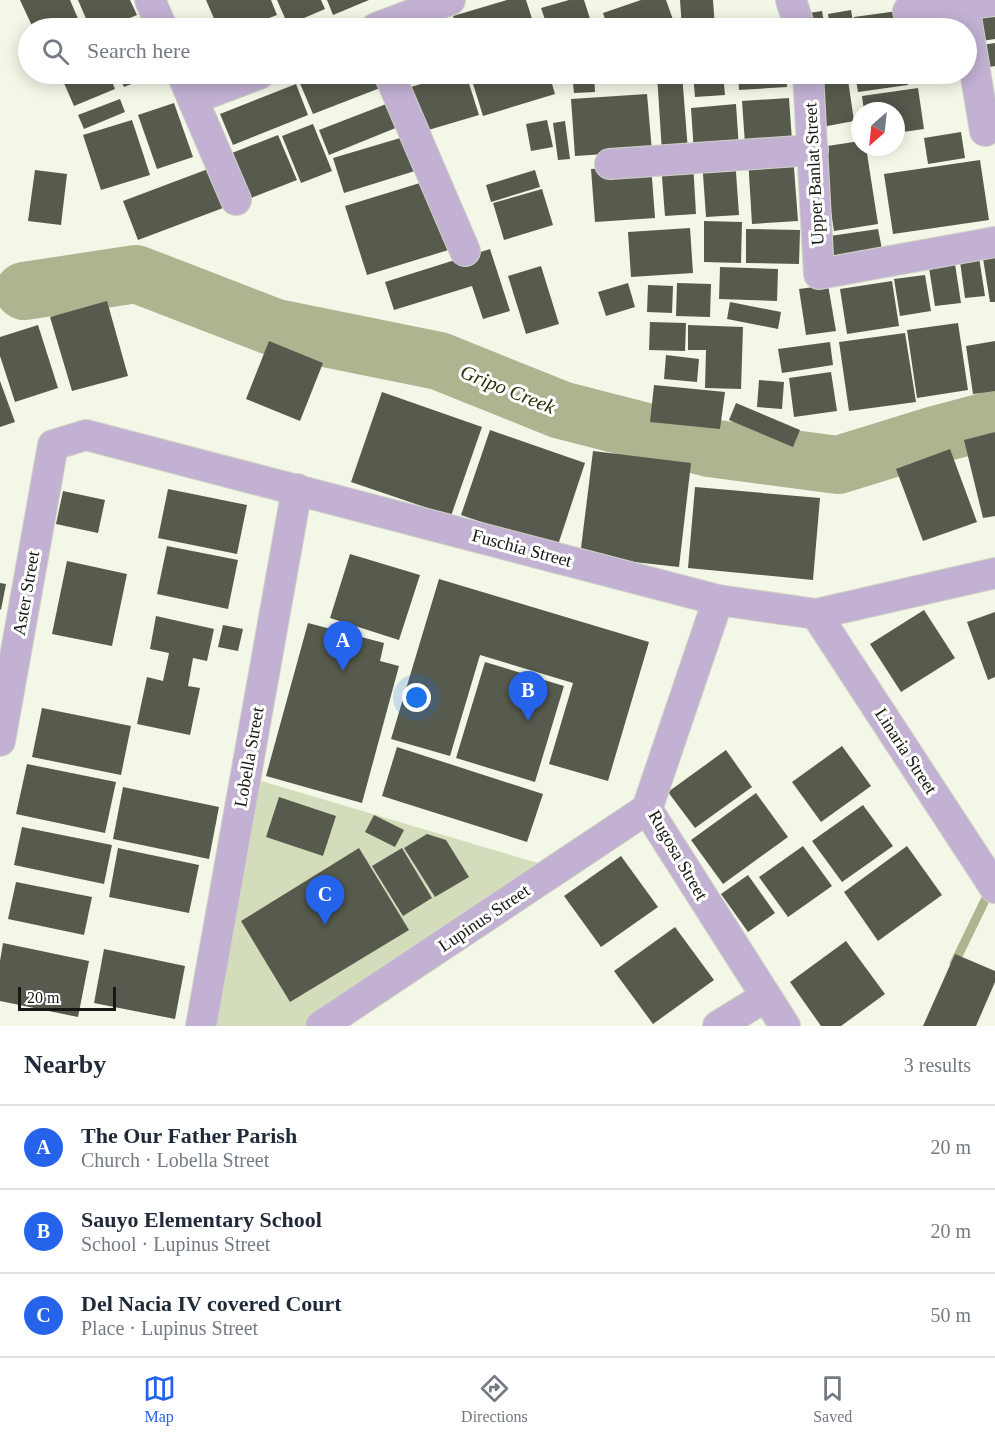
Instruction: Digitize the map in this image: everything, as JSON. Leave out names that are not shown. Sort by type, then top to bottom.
[{"type":"street","points":[[150,0],[158,18]]},
{"type":"street","points":[[393,18],[414,6],[450,0]]},
{"type":"street","points":[[791,0],[797,18]]},
{"type":"street","points":[[908,10],[995,1]]},
{"type":"street","points":[[964,5],[966,18]]},
{"type":"street","points":[[977,83],[985,131]]},
{"type":"street","points":[[393,84],[465,251]]},
{"type":"street","name":"Upper Banlat Street","points":[[809,84],[819,274],[995,242]]},
{"type":"street","points":[[187,86],[236,200]]},
{"type":"street","points":[[610,164],[813,150]]},
{"type":"street","name":"Fuschia Street","points":[[53,445],[86,435],[718,600],[816,614],[995,573]]},
{"type":"street","name":"Aster Street","points":[[0,741],[53,445]]},
{"type":"street","name":"Lobella Street","points":[[201,1026],[297,489]]},
{"type":"street","name":"Rugosa Street","points":[[718,600],[647,809],[784,1026]]},
{"type":"street","name":"Linaria Street","points":[[816,614],[995,888]]},
{"type":"street","name":"Lupinus Street","points":[[321,1026],[647,809]]},
{"type":"street","points":[[718,1026],[765,997]]},
{"type":"green space","points":[[258,780],[548,866],[307,1026],[208,1026]]},
{"type":"building","points":[[20,0],[70,0],[78,18],[28,18]]},
{"type":"building","points":[[78,0],[130,0],[137,15],[130,18],[86,18]]},
{"type":"building","points":[[206,0],[271,0],[277,15],[269,18],[214,18]]},
{"type":"building","points":[[277,0],[321,0],[325,9],[304,18],[285,18]]},
{"type":"building","points":[[327,0],[369,0],[333,15]]},
{"type":"building","points":[[507,0],[526,0],[532,18],[454,18],[453,16]]},
{"type":"building","points":[[569,0],[584,0],[590,18],[544,18],[541,8]]},
{"type":"building","points":[[641,0],[666,0],[672,18],[605,18],[603,13]]},
{"type":"building","points":[[680,0],[713,0],[714,18],[681,18]]},
{"type":"building","points":[[955,6],[957,18],[909,18],[908,13]]},
{"type":"building","points":[[995,7],[995,39],[977,42],[977,18],[971,18],[970,11]]},
{"type":"building","points":[[851,10],[852,18],[829,18],[828,14]]},
{"type":"building","points":[[905,10],[906,18],[854,18]]},
{"type":"building","points":[[822,11],[823,18],[804,18],[803,14]]},
{"type":"building","points":[[995,43],[995,66],[979,69],[977,46]]},
{"type":"building","points":[[64,84],[113,84],[115,89],[74,106]]},
{"type":"building","points":[[296,84],[308,115],[233,145],[220,114]]},
{"type":"building","points":[[300,84],[378,84],[380,88],[313,114]]},
{"type":"building","points":[[421,84],[469,84],[479,115],[425,131],[411,87]]},
{"type":"building","points":[[473,84],[552,84],[555,94],[483,116]]},
{"type":"building","points":[[573,84],[595,84],[595,92],[574,93]]},
{"type":"building","points":[[658,84],[683,84],[688,151],[662,153]]},
{"type":"building","points":[[694,84],[724,84],[725,95],[695,97]]},
{"type":"building","points":[[739,84],[787,84],[787,87],[739,90]]},
{"type":"building","points":[[849,84],[851,122],[822,127],[815,85]]},
{"type":"building","points":[[857,84],[908,85],[858,92]]},
{"type":"building","points":[[918,88],[924,129],[905,132],[905,102],[863,102],[862,96]]},
{"type":"building","points":[[647,94],[652,151],[575,156],[571,99]]},
{"type":"building","points":[[789,98],[792,141],[745,144],[742,101]]},
{"type":"building","points":[[120,99],[125,112],[84,129],[78,115]]},
{"type":"building","points":[[394,101],[403,125],[329,155],[319,130]]},
{"type":"building","points":[[174,103],[193,157],[157,169],[138,115]]},
{"type":"building","points":[[736,104],[739,149],[694,153],[691,108]]},
{"type":"building","points":[[132,120],[150,175],[101,190],[83,135]]},
{"type":"building","points":[[547,120],[553,147],[531,151],[526,124]]},
{"type":"building","points":[[565,121],[570,159],[558,160],[553,123]]},
{"type":"building","points":[[313,124],[332,171],[301,183],[282,136]]},
{"type":"building","points":[[961,132],[965,158],[928,164],[924,138]]},
{"type":"building","points":[[278,135],[297,180],[251,198],[232,153]]},
{"type":"building","points":[[407,136],[418,170],[344,193],[333,158]]},
{"type":"building","points":[[851,142],[851,156],[867,156],[878,224],[834,231],[821,147]]},
{"type":"building","points":[[793,155],[798,221],[752,224],[748,158]]},
{"type":"building","points":[[735,158],[739,215],[706,217],[702,160]]},
{"type":"building","points":[[980,160],[989,220],[893,234],[884,174]]},
{"type":"building","points":[[693,162],[696,214],[665,216],[661,164]]},
{"type":"building","points":[[651,165],[655,218],[595,222],[591,169]]},
{"type":"building","points":[[208,169],[223,208],[138,240],[123,201]]},
{"type":"building","points":[[35,170],[67,174],[61,225],[28,221]]},
{"type":"building","points":[[535,170],[540,187],[491,202],[486,185]]},
{"type":"building","points":[[433,179],[455,248],[367,275],[345,206]]},
{"type":"building","points":[[542,189],[553,225],[504,240],[493,203]]},
{"type":"building","points":[[704,221],[742,222],[741,263],[704,262]]},
{"type":"building","points":[[690,228],[693,273],[631,277],[628,232]]},
{"type":"building","points":[[746,229],[800,230],[799,264],[746,263]]},
{"type":"building","points":[[878,229],[882,249],[833,257],[830,236]]},
{"type":"building","points":[[995,243],[995,302],[990,302],[981,246]]},
{"type":"building","points":[[490,249],[510,311],[483,319],[472,286],[394,310],[385,282]]},
{"type":"building","points":[[953,251],[961,303],[935,306],[927,255]]},
{"type":"building","points":[[978,251],[985,296],[965,298],[959,254]]},
{"type":"building","points":[[541,266],[559,324],[526,334],[508,276]]},
{"type":"building","points":[[720,267],[778,269],[777,301],[719,299]]},
{"type":"building","points":[[925,275],[931,311],[900,316],[894,279]]},
{"type":"building","points":[[892,281],[899,326],[847,334],[840,289]]},
{"type":"building","points":[[628,283],[635,307],[606,316],[598,292]]},
{"type":"building","points":[[677,283],[711,284],[710,317],[676,316]]},
{"type":"building","points":[[648,285],[673,286],[672,313],[647,312]]},
{"type":"building","points":[[828,285],[836,331],[806,335],[799,289]]},
{"type":"building","points":[[107,301],[128,376],[72,391],[50,317]]},
{"type":"building","points":[[730,302],[781,312],[778,329],[727,319]]},
{"type":"building","points":[[650,322],[686,323],[685,351],[649,350]]},
{"type":"building","points":[[958,323],[968,390],[917,398],[907,330]]},
{"type":"building","points":[[38,325],[58,388],[15,402],[0,356],[0,337]]},
{"type":"building","points":[[688,325],[743,327],[741,389],[705,388],[706,350],[688,350]]},
{"type":"building","points":[[905,333],[916,402],[849,411],[839,342]]},
{"type":"building","points":[[269,341],[323,363],[300,421],[246,399]]},
{"type":"building","points":[[995,341],[995,391],[973,394],[966,346]]},
{"type":"building","points":[[830,342],[833,365],[782,373],[778,349]]},
{"type":"building","points":[[666,355],[699,359],[697,382],[664,379]]},
{"type":"building","points":[[831,372],[837,411],[794,417],[789,378]]},
{"type":"building","points":[[759,380],[784,382],[782,409],[757,407]]},
{"type":"building","points":[[0,381],[15,422],[0,427]]},
{"type":"building","points":[[654,385],[725,392],[720,429],[650,422]]},
{"type":"building","points":[[382,392],[482,427],[451,516],[351,482]]},
{"type":"building","points":[[736,403],[800,430],[793,447],[729,420]]},
{"type":"building","points":[[490,430],[585,463],[557,548],[461,515]]},
{"type":"building","points":[[995,432],[995,516],[983,518],[964,440]]},
{"type":"building","points":[[950,449],[977,522],[923,541],[896,469]]},
{"type":"building","points":[[593,451],[691,463],[679,567],[580,556]]},
{"type":"building","points":[[695,487],[820,498],[813,580],[688,568]]},
{"type":"building","points":[[168,489],[247,505],[237,554],[158,538]]},
{"type":"building","points":[[63,491],[105,500],[98,533],[56,524]]},
{"type":"building","points":[[167,546],[238,560],[228,609],[157,594]]},
{"type":"building","points":[[350,554],[420,575],[399,640],[330,618]]},
{"type":"building","points":[[67,561],[127,574],[112,646],[52,634]]},
{"type":"building","points":[[439,579],[649,642],[608,781],[549,764],[573,683],[480,655],[450,756],[391,739]]},
{"type":"building","points":[[0,583],[6,584],[1,610],[0,609]]},
{"type":"building","points":[[924,610],[955,658],[901,692],[870,644]]},
{"type":"building","points":[[995,612],[995,677],[988,680],[967,622]]},
{"type":"building","points":[[156,616],[214,629],[207,661],[193,658],[188,686],[200,688],[190,735],[137,724],[147,677],[163,681],[169,653],[150,649]]},
{"type":"building","points":[[308,623],[384,643],[380,661],[399,666],[362,803],[266,776]]},
{"type":"building","points":[[223,625],[243,629],[238,651],[218,647]]},
{"type":"building","points":[[485,662],[564,686],[535,782],[456,758]]},
{"type":"building","points":[[42,708],[131,726],[121,775],[32,757]]},
{"type":"building","points":[[842,746],[871,786],[821,822],[792,782]]},
{"type":"building","points":[[397,747],[543,794],[527,842],[382,796]]},
{"type":"building","points":[[726,750],[752,787],[695,828],[668,792]]},
{"type":"building","points":[[27,764],[116,782],[105,833],[16,814]]},
{"type":"building","points":[[123,787],[219,807],[209,859],[113,839]]},
{"type":"building","points":[[756,793],[788,837],[723,884],[691,840]]},
{"type":"building","points":[[279,797],[336,816],[323,856],[266,837]]},
{"type":"building","points":[[863,805],[893,846],[842,882],[812,841]]},
{"type":"building","points":[[374,815],[404,830],[395,847],[365,832]]},
{"type":"building","points":[[22,827],[112,845],[104,884],[14,865]]},
{"type":"building","points":[[427,834],[446,840],[469,877],[435,897],[404,848]]},
{"type":"building","points":[[803,846],[832,886],[788,917],[759,877]]},
{"type":"building","points":[[907,846],[942,895],[878,941],[844,892]]},
{"type":"building","points":[[118,848],[199,865],[189,913],[109,897]]},
{"type":"building","points":[[359,848],[409,930],[290,1002],[241,921]]},
{"type":"building","points":[[402,848],[432,898],[403,916],[372,866]]},
{"type":"building","points":[[621,856],[658,907],[601,947],[564,896]]},
{"type":"building","points":[[748,875],[775,913],[748,932],[721,894]]},
{"type":"building","points":[[16,882],[92,897],[84,935],[8,919]]},
{"type":"building","points":[[675,927],[714,980],[653,1024],[614,971]]},
{"type":"building","points":[[846,941],[885,994],[841,1026],[821,1026],[790,982]]},
{"type":"building","points":[[3,943],[89,961],[78,1017],[0,1001],[0,961]]},
{"type":"building","points":[[104,949],[185,966],[175,1019],[94,1003]]},
{"type":"building","points":[[955,954],[995,971],[995,982],[976,1026],[923,1026]]},
{"type":"waterway","name":"Gripo Creek","points":[[24,291],[136,274],[276,328],[439,361],[561,410],[709,448],[838,465],[995,419]]},
{"type":"waterway","points":[[954,964],[990,890]]},
{"type":"place","name":"The Our Father Parish","points":[[343,671]]},
{"type":"place","name":"Sauyo Elementary School","points":[[528,721]]},
{"type":"place","name":"Del Nacia IV covered Court","points":[[325,925]]}]
